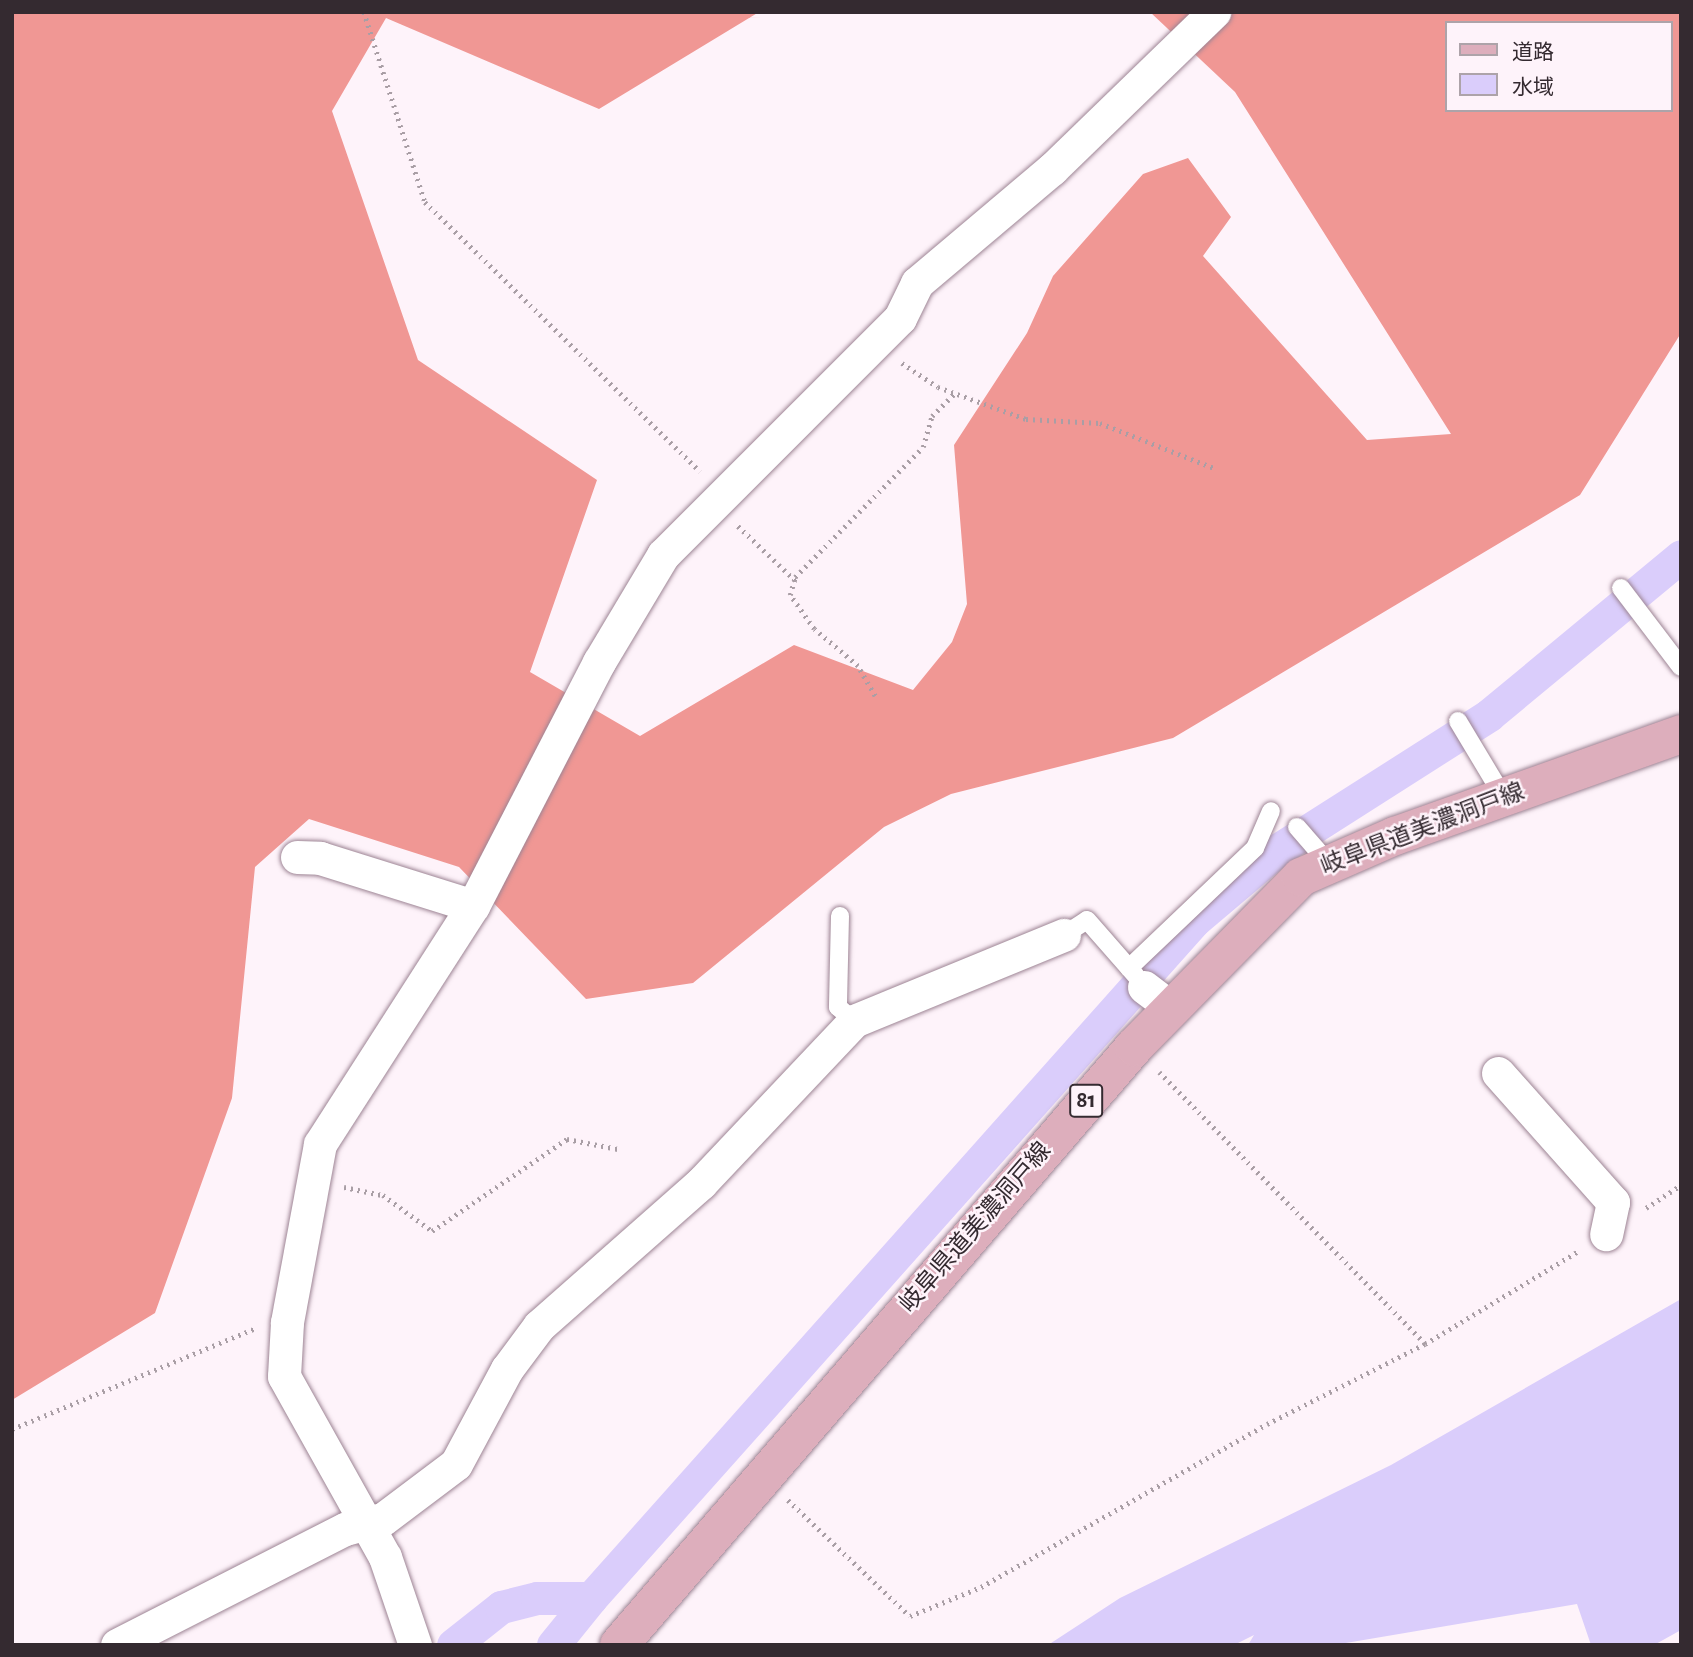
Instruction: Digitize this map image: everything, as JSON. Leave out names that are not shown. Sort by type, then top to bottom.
[{"type":"main road","name":"岐阜県道美濃洞戸線","points":[[619,1645],[761,1474],[1134,1046],[1149,988],[1301,877],[1324,853],[1504,798],[1681,734]]},
{"type":"street","points":[[415,1645],[368,1523],[284,1376],[287,1322],[320,1144],[473,906],[599,662],[663,555],[716,496],[900,318],[917,284],[1052,169],[1214,12]]},
{"type":"street","points":[[297,857],[320,858],[473,906]]},
{"type":"street","points":[[117,1645],[368,1523],[383,1519],[456,1464],[507,1369],[539,1326],[701,1183],[854,1021],[1063,935]]},
{"type":"street","points":[[1498,1073],[1613,1202],[1605,1234]]},
{"type":"lane","points":[[1621,588],[1640,609],[1681,667]]},
{"type":"lane","points":[[1458,721],[1475,742],[1504,798]]},
{"type":"lane","points":[[1063,935],[1087,920],[1149,988],[1255,848],[1271,811]]},
{"type":"lane","points":[[1297,827],[1324,853]]},
{"type":"lane","points":[[840,916],[838,1007],[854,1021]]},
{"type":"path","points":[[364,12],[425,202],[716,496],[795,580]]},
{"type":"path","points":[[865,351],[919,370],[938,387],[1026,419],[1133,432],[1214,468]]},
{"type":"path","points":[[875,696],[858,666],[814,629],[790,595],[795,580],[923,447],[932,416],[956,392]]},
{"type":"path","points":[[1134,1046],[1425,1345]]},
{"type":"path","points":[[312,1186],[372,1190],[432,1231],[567,1139],[618,1149]]},
{"type":"path","points":[[761,1474],[910,1616],[981,1587],[1268,1424],[1425,1345],[1681,1185]]},
{"type":"path","points":[[12,1429],[248,1331],[287,1322]]},
{"type":"shaded area","points":[[12,12],[759,12],[599,109],[386,18],[332,111],[418,360],[597,480],[530,672],[640,736],[794,645],[913,690],[952,642],[967,604],[954,445],[1027,333],[1053,276],[1143,174],[1188,158],[1231,217],[1203,256],[1367,440],[1451,434],[1235,92],[1150,12],[1681,12],[1681,333],[1580,495],[1173,738],[951,794],[884,827],[693,983],[586,999],[459,867],[309,819],[255,867],[232,1098],[155,1313],[12,1400]]},
{"type":"water","points":[[1681,1299],[1681,1630],[1654,1645],[1591,1645],[1577,1604],[1334,1645],[1248,1645],[1254,1635],[1234,1645],[1048,1645],[1120,1598],[1391,1465]]},
{"type":"waterway","points":[[453,1645],[501,1607],[537,1598],[591,1598],[1194,921],[1279,849],[1489,715],[1681,556]]},
{"type":"waterway","points":[[553,1645],[591,1598]]}]
